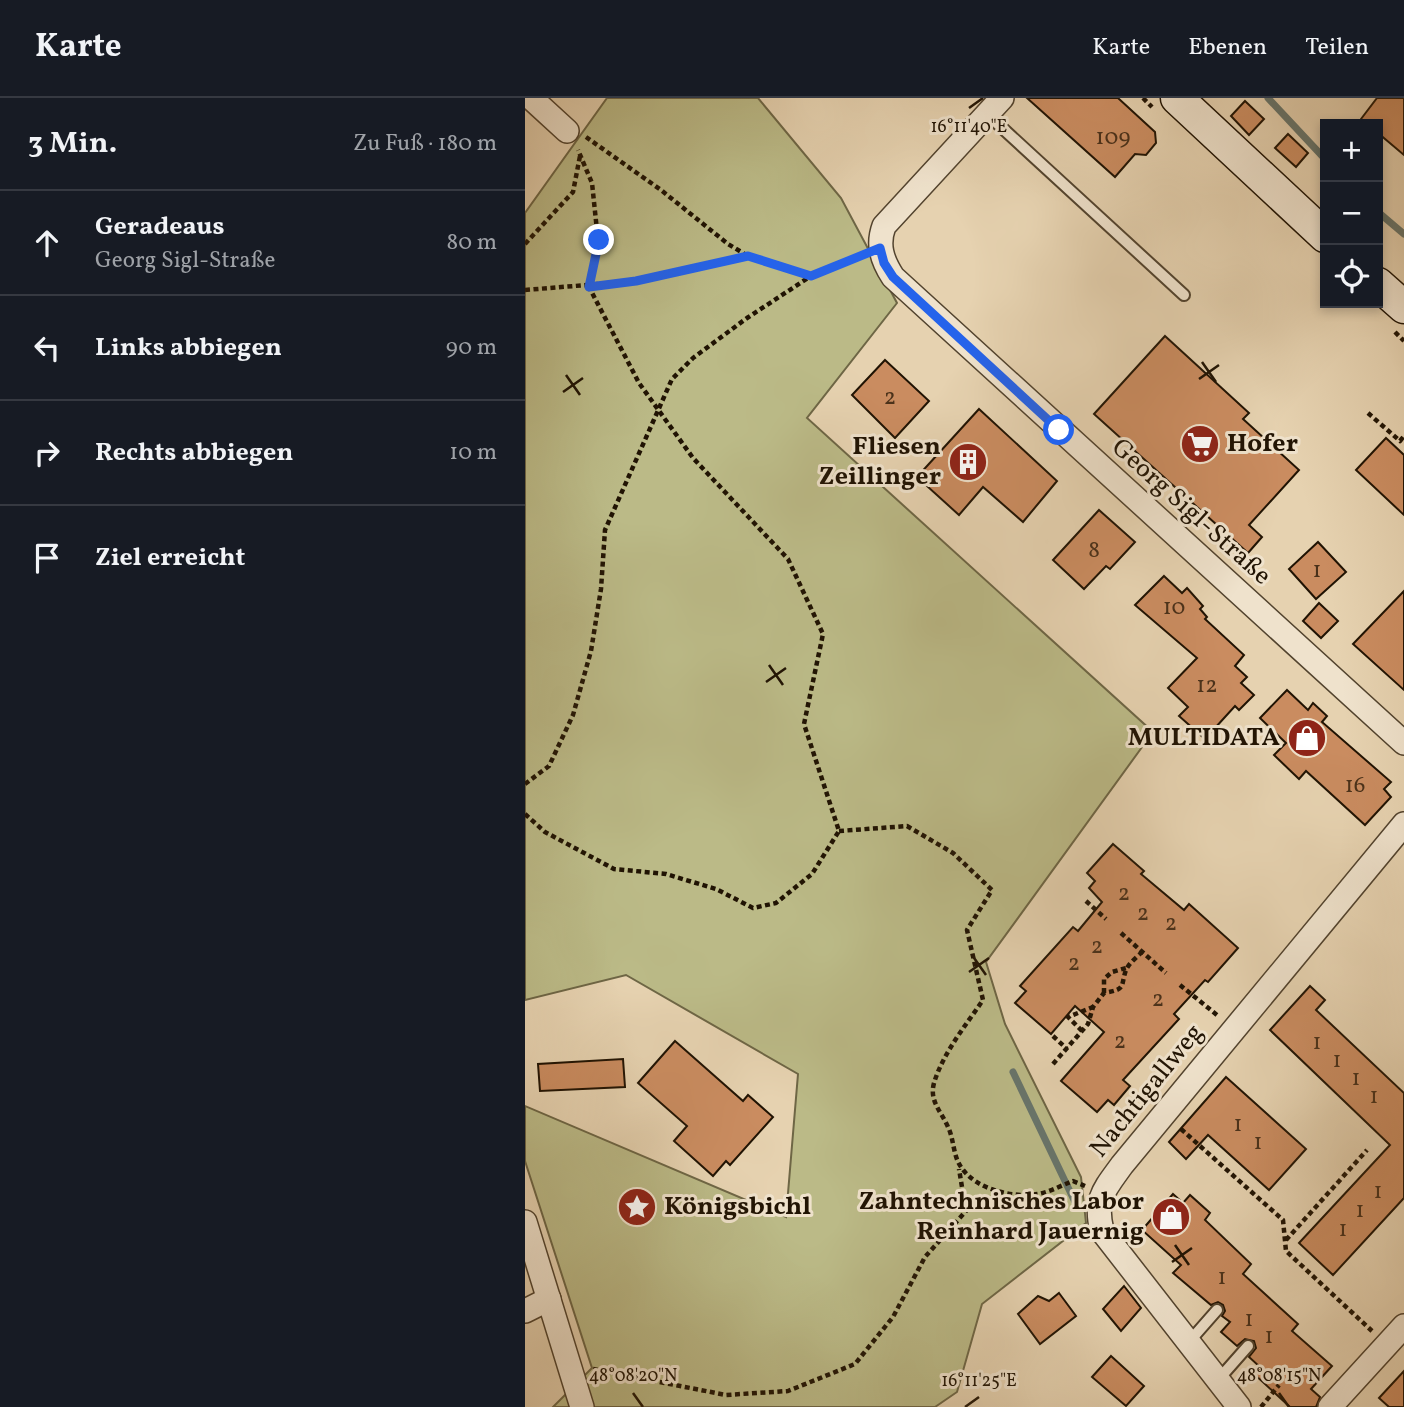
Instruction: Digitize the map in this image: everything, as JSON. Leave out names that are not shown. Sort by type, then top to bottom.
[{"type":"main road","points":[[1177,98],[1320,231]]},
{"type":"main road","points":[[1383,288],[1404,307]]},
{"type":"street","points":[[531,98],[567,131]]},
{"type":"street","points":[[880,248],[884,226],[995,106]]},
{"type":"street","name":"Georg Sigl-Straße","points":[[880,248],[884,263],[893,277],[1404,744]]},
{"type":"street","name":"Nachtigallweg","points":[[1239,1407],[1102,1231],[1097,1211],[1101,1195],[1122,1165],[1404,824]]},
{"type":"street","points":[[525,1222],[582,1407]]},
{"type":"street","points":[[525,1311],[549,1299]]},
{"type":"street","points":[[1330,1407],[1404,1326]]},
{"type":"lane","points":[[995,106],[1184,295]]},
{"type":"lane","points":[[1188,1343],[1217,1310]]},
{"type":"lane","points":[[1218,1380],[1248,1346]]},
{"type":"path","points":[[567,131],[592,183],[599,240],[589,287],[639,383],[693,458],[788,559],[823,634],[804,724],[839,831]]},
{"type":"path","points":[[567,131],[586,137],[661,190],[728,244],[748,256],[811,276]]},
{"type":"path","points":[[525,244],[573,192],[580,154]]},
{"type":"path","points":[[525,784],[549,766],[573,715],[591,651],[601,589],[605,530],[672,379],[693,358],[811,276],[880,248]]},
{"type":"path","points":[[525,290],[589,287],[636,281],[748,256]]},
{"type":"path","points":[[1368,413],[1400,441],[1404,436]]},
{"type":"path","points":[[525,814],[545,832],[614,869],[666,874],[716,889],[753,908],[776,904],[812,873],[839,831]]},
{"type":"path","points":[[570,1367],[726,1395],[788,1391],[855,1364],[893,1317],[925,1257],[966,1211],[959,1164],[949,1128],[936,1109],[933,1098],[934,1083],[954,1044],[983,1000],[967,930],[992,890],[953,853],[907,826],[839,831]]},
{"type":"path","points":[[1086,901],[1106,919]]},
{"type":"path","points":[[1121,933],[1166,973]]},
{"type":"path","points":[[1053,1064],[1088,1024],[1093,1007],[1104,993],[1104,979],[1112,972],[1126,968],[1142,952]]},
{"type":"path","points":[[1104,993],[1117,991],[1124,984],[1126,968]]},
{"type":"path","points":[[1180,985],[1234,1029]]},
{"type":"path","points":[[1082,1031],[1068,1017],[1093,1007]]},
{"type":"path","points":[[1053,1036],[1067,1049]]},
{"type":"path","points":[[1164,1114],[1283,1220],[1286,1251],[1387,1345]]},
{"type":"path","points":[[1285,1241],[1367,1150]]},
{"type":"path","points":[[959,1164],[983,1185],[999,1192],[1042,1194],[1073,1181]]},
{"type":"path","points":[[1261,1407],[1279,1385]]},
{"type":"shaded area","points":[[607,98],[758,98],[841,198],[897,303],[807,418],[1153,732],[986,962],[1005,1024],[1081,1177],[1086,1223],[982,1304],[957,1392],[935,1407],[553,1407],[592,1368],[525,1161],[525,1106],[786,1217],[798,1074],[626,975],[525,1000],[525,213]]},
{"type":"building","points":[[1027,98],[1118,98],[1155,132],[1156,143],[1146,155],[1135,154],[1115,177]]},
{"type":"building","points":[[1377,98],[1404,98],[1404,155],[1383,137],[1383,119],[1361,119]]},
{"type":"building","points":[[1245,101],[1264,119],[1249,135],[1231,116]]},
{"type":"building","points":[[1288,134],[1308,153],[1296,167],[1275,148]]},
{"type":"building","name":"Hofer","points":[[1165,336],[1249,413],[1243,419],[1299,470],[1249,525],[1262,537],[1248,553],[1094,414]]},
{"type":"building","points":[[885,360],[929,401],[895,438],[852,395]]},
{"type":"building","name":"Fliesen Zeillinger","points":[[979,409],[1057,481],[1023,522],[983,487],[959,515],[917,477]]},
{"type":"building","points":[[1386,438],[1404,455],[1404,515],[1356,470]]},
{"type":"building","points":[[1099,510],[1135,542],[1110,569],[1106,566],[1084,589],[1053,560]]},
{"type":"building","points":[[1318,542],[1346,572],[1316,599],[1289,569]]},
{"type":"building","points":[[1164,576],[1182,593],[1187,588],[1203,606],[1200,609],[1207,617],[1205,619],[1244,655],[1235,666],[1247,677],[1241,683],[1254,695],[1239,710],[1235,706],[1205,739],[1179,716],[1188,707],[1168,688],[1197,658],[1135,605]]},
{"type":"building","points":[[1404,591],[1404,690],[1353,644]]},
{"type":"building","points":[[1319,603],[1338,621],[1321,638],[1303,621]]},
{"type":"building","points":[[1287,690],[1308,710],[1313,703],[1327,716],[1322,722],[1391,782],[1384,789],[1391,797],[1365,825],[1306,771],[1299,779],[1274,755],[1286,743],[1260,718]]},
{"type":"building","points":[[1113,844],[1144,871],[1141,874],[1184,910],[1189,904],[1238,948],[1208,982],[1205,980],[1174,1014],[1179,1019],[1123,1080],[1130,1086],[1114,1105],[1108,1100],[1097,1112],[1061,1081],[1104,1032],[1075,1006],[1051,1034],[1015,1003],[1026,991],[1020,986],[1073,927],[1078,931],[1102,902],[1089,888],[1095,881],[1087,873]]},
{"type":"building","points":[[1310,986],[1325,1000],[1316,1010],[1404,1093],[1404,1198],[1333,1275],[1299,1243],[1390,1145],[1270,1030]]},
{"type":"building","points":[[675,1041],[743,1101],[748,1095],[773,1117],[730,1165],[726,1161],[713,1176],[674,1141],[687,1126],[638,1083]]},
{"type":"building","points":[[623,1059],[625,1087],[540,1091],[538,1064]]},
{"type":"building","points":[[1226,1077],[1306,1149],[1269,1190],[1208,1135],[1186,1159],[1169,1142]]},
{"type":"building","points":[[1173,1194],[1183,1203],[1190,1195],[1210,1213],[1205,1220],[1251,1264],[1243,1274],[1298,1324],[1292,1331],[1332,1366],[1311,1389],[1320,1397],[1316,1407],[1290,1407],[1254,1374],[1260,1367],[1249,1357],[1256,1348],[1254,1341],[1245,1339],[1237,1346],[1221,1332],[1230,1322],[1222,1316],[1225,1311],[1223,1305],[1218,1302],[1211,1305],[1173,1273],[1181,1265],[1142,1230]]},
{"type":"building","points":[[1124,1286],[1141,1308],[1121,1331],[1103,1309]]},
{"type":"building","points":[[1059,1293],[1076,1316],[1040,1344],[1018,1314],[1038,1296],[1049,1301]]},
{"type":"building","points":[[1111,1356],[1144,1386],[1126,1406],[1092,1377]]},
{"type":"building","points":[[1404,1371],[1404,1407],[1389,1407],[1379,1398]]},
{"type":"waterway","points":[[1268,98],[1320,154]]},
{"type":"waterway","points":[[1383,216],[1404,234]]},
{"type":"waterway","points":[[1013,1072],[1075,1202]]},
{"type":"place","name":"Hofer","points":[[1200,444]]},
{"type":"place","name":"Fliesen Zeillinger","points":[[968,462]]},
{"type":"place","name":"MULTIDATA","points":[[1307,738]]},
{"type":"place","name":"Königsbichl","points":[[637,1207]]},
{"type":"place","name":"Zahntechnisches Labor Reinhard Jauernig","points":[[1171,1217]]},
{"type":"route","points":[[599,240],[589,287],[636,281],[748,256],[811,276],[880,248],[884,263],[893,277],[1059,430]]}]
